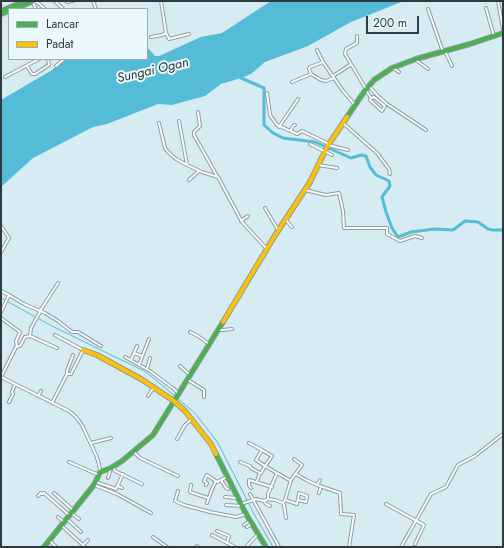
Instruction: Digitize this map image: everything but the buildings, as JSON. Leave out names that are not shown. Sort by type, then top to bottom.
[{"type":"street","points":[[8,8],[25,1]]},
{"type":"street","points":[[161,1],[166,32],[169,39],[189,34]]},
{"type":"street","points":[[498,1],[503,29]]},
{"type":"street","points":[[17,8],[33,2],[37,2],[44,8]]},
{"type":"street","points":[[486,8],[494,36]]},
{"type":"street","points":[[428,9],[444,51],[452,66]]},
{"type":"street","points":[[151,37],[162,36],[166,32]]},
{"type":"street","points":[[69,462],[99,473],[112,467],[134,452],[153,434],[188,380],[278,230],[310,182],[327,147],[374,80],[392,68],[415,59],[503,33]]},
{"type":"street","points":[[357,36],[357,43],[346,49],[345,53],[350,64],[367,88],[371,98],[370,100],[382,111],[385,106],[374,97],[371,98]]},
{"type":"street","points":[[317,50],[333,77],[355,105]]},
{"type":"street","points":[[415,59],[428,69]]},
{"type":"street","points":[[5,77],[37,60]]},
{"type":"street","points":[[27,66],[31,74],[36,74],[49,65],[48,60]]},
{"type":"street","points":[[56,66],[63,60]]},
{"type":"street","points":[[323,62],[316,63],[309,68],[311,74],[321,80],[326,81],[350,64]]},
{"type":"street","points":[[392,68],[399,72]]},
{"type":"street","points":[[292,82],[311,74]]},
{"type":"street","points":[[367,88],[426,130]]},
{"type":"street","points":[[267,92],[270,115],[279,127],[298,134],[302,131],[327,147],[332,155]]},
{"type":"street","points":[[279,127],[298,99]]},
{"type":"street","points":[[198,112],[200,126],[194,132],[194,136],[242,221],[267,249]]},
{"type":"street","points":[[179,120],[187,165]]},
{"type":"street","points":[[158,123],[165,148],[168,152],[176,159],[199,171],[218,177]]},
{"type":"street","points":[[343,123],[372,148],[389,169],[390,174]]},
{"type":"street","points":[[290,131],[294,124],[296,125]]},
{"type":"street","points":[[310,144],[348,150]]},
{"type":"street","points":[[318,165],[337,168]]},
{"type":"street","points":[[189,180],[199,171]]},
{"type":"street","points":[[305,190],[326,195],[340,193],[344,228],[387,228],[388,235],[400,241],[415,236],[422,238]]},
{"type":"street","points":[[265,208],[278,230]]},
{"type":"street","points":[[242,221],[248,216]]},
{"type":"street","points":[[285,219],[292,227]]},
{"type":"street","points":[[1,226],[9,238],[1,252]]},
{"type":"street","points":[[30,336],[29,333],[35,321],[58,283]]},
{"type":"street","points":[[1,291],[58,321],[72,332],[76,331],[101,346]]},
{"type":"street","points":[[1,312],[9,296]]},
{"type":"street","points":[[1,318],[20,332],[16,342],[17,347]]},
{"type":"street","points":[[218,329],[232,329]]},
{"type":"street","points":[[190,332],[197,335],[209,344]]},
{"type":"street","points":[[55,335],[142,379],[175,400],[211,444],[238,498],[243,504],[246,514],[265,547]]},
{"type":"street","points":[[44,547],[95,483],[99,473],[98,459],[82,425],[69,411],[1,377],[17,347],[20,346],[25,337],[30,336],[57,348]]},
{"type":"street","points":[[139,365],[149,339]]},
{"type":"street","points":[[131,360],[137,346]]},
{"type":"street","points":[[67,374],[72,374],[83,350]]},
{"type":"street","points":[[134,353],[146,358]]},
{"type":"street","points":[[52,403],[67,374],[66,372],[73,355]]},
{"type":"street","points":[[125,357],[150,371],[174,388],[179,394]]},
{"type":"street","points":[[147,369],[150,358]]},
{"type":"street","points":[[180,366],[190,376]]},
{"type":"street","points":[[188,380],[205,390]]},
{"type":"street","points":[[9,402],[13,394],[12,392],[15,384]]},
{"type":"street","points":[[148,396],[154,387]]},
{"type":"street","points":[[204,397],[205,390],[208,388]]},
{"type":"street","points":[[38,396],[41,391]]},
{"type":"street","points":[[177,439],[185,425],[192,419]]},
{"type":"street","points":[[401,547],[431,494],[446,486],[458,465],[474,457],[503,434]]},
{"type":"street","points":[[91,443],[111,438]]},
{"type":"street","points":[[249,443],[272,456],[257,480]]},
{"type":"street","points":[[262,450],[256,460],[291,481]]},
{"type":"street","points":[[134,452],[140,458],[178,476]]},
{"type":"street","points":[[286,518],[284,502],[291,481],[302,465],[294,459]]},
{"type":"street","points":[[240,462],[250,466],[260,473]]},
{"type":"street","points":[[112,467],[115,471],[142,484]]},
{"type":"street","points":[[108,478],[112,467]]},
{"type":"street","points":[[268,499],[277,473]]},
{"type":"street","points":[[95,483],[116,489],[123,474]]},
{"type":"street","points":[[296,474],[317,485],[340,493],[342,514],[354,515],[349,547]]},
{"type":"street","points":[[206,486],[207,483],[204,481],[207,475],[216,482]]},
{"type":"street","points":[[207,503],[212,488],[216,482],[227,477]]},
{"type":"street","points":[[254,477],[272,487]]},
{"type":"street","points":[[221,480],[228,490]]},
{"type":"street","points":[[251,488],[249,486],[250,480],[257,480]]},
{"type":"street","points":[[317,485],[320,480]]},
{"type":"street","points":[[95,483],[151,513]]},
{"type":"street","points":[[191,485],[190,492],[208,498]]},
{"type":"street","points":[[118,486],[122,488]]},
{"type":"street","points":[[319,493],[321,486]]},
{"type":"street","points":[[178,491],[176,502],[184,505],[209,512],[237,517],[246,514]]},
{"type":"street","points":[[38,496],[41,493],[44,493],[81,532]]},
{"type":"street","points":[[54,493],[63,499],[68,517],[85,547]]},
{"type":"street","points":[[264,501],[268,499],[297,504],[298,500],[300,493],[307,496],[306,502],[298,500]]},
{"type":"street","points":[[250,494],[252,500],[280,547]]},
{"type":"street","points":[[225,497],[238,498]]},
{"type":"street","points":[[226,505],[243,504],[256,499],[264,501],[270,506]]},
{"type":"street","points":[[386,504],[424,526],[415,544]]},
{"type":"street","points":[[58,517],[79,519]]},
{"type":"street","points":[[246,526],[251,522]]},
{"type":"street","points":[[217,531],[228,536],[227,542]]},
{"type":"street","points":[[246,547],[258,534]]},
{"type":"street","points":[[212,535],[235,547]]},
{"type":"street","points":[[153,537],[166,547]]},
{"type":"street","points":[[50,540],[56,547]]},
{"type":"street","points":[[83,545],[88,540]]},
{"type":"water","name":"Sungai Ogan","points":[[271,1],[404,1],[351,22],[308,46],[265,62],[251,74],[221,84],[205,96],[172,105],[158,104],[107,124],[93,127],[33,158],[1,187],[1,100],[52,70],[66,60],[148,60],[148,48],[155,56],[159,56],[201,37],[222,33]]},
{"type":"waterway","points":[[241,78],[264,88],[264,125],[273,133],[283,138],[315,142],[351,158],[361,155],[366,156],[370,167],[376,175],[389,181],[390,186],[382,197],[392,228],[398,237],[411,232],[434,229],[453,230],[465,221],[478,222],[488,229],[502,230],[503,232]]},
{"type":"waterway","points":[[1,298],[52,326],[146,372],[176,397]]},
{"type":"waterway","points":[[178,399],[195,413],[218,443],[254,514],[273,547]]},
{"type":"traffic: fast","points":[[8,8],[25,1]]},
{"type":"traffic: fast","points":[[16,8],[34,1]]},
{"type":"traffic: fast","points":[[1,11],[8,8]]},
{"type":"traffic: fast","points":[[1,14],[8,11]]},
{"type":"traffic: fast","points":[[347,117],[374,80],[392,68],[416,59],[503,33]]},
{"type":"traffic: fast","points":[[44,547],[94,485],[100,472],[111,468],[122,461],[153,435],[223,322]]},
{"type":"traffic: fast","points":[[216,454],[246,514],[266,547]]},
{"type":"traffic: slow","points":[[223,322],[274,237],[310,182],[327,147],[347,117]]},
{"type":"traffic: slow","points":[[83,350],[97,355],[141,379],[174,401],[185,411],[211,444],[216,454]]}]
